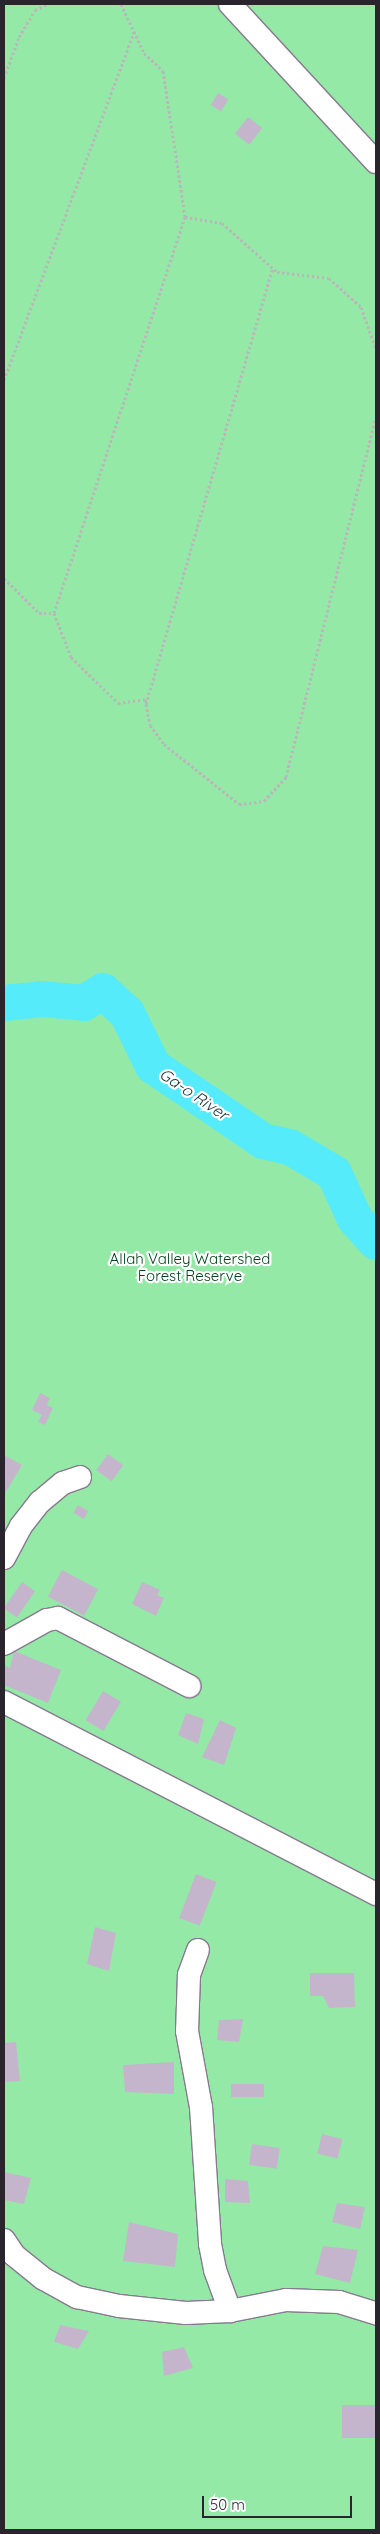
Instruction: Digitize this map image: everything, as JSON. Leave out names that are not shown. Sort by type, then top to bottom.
[{"type":"street","points":[[230,4],[376,162]]},
{"type":"street","points":[[4,1558],[21,1526],[40,1502],[63,1483],[80,1477]]},
{"type":"street","points":[[4,1644],[47,1620],[58,1618],[190,1686]]},
{"type":"street","points":[[4,1702],[376,1894]]},
{"type":"street","points":[[198,1950],[189,1975],[187,2031],[201,2107],[210,2244],[215,2270],[230,2311]]},
{"type":"street","points":[[4,2240],[14,2255],[44,2279],[77,2297],[119,2306],[186,2313],[230,2311],[286,2300],[339,2302],[376,2313]]},
{"type":"path","points":[[4,78],[19,37],[31,16],[35,10],[48,4]]},
{"type":"path","points":[[121,4],[144,53],[163,71],[185,217],[54,613],[71,657],[118,703],[145,700],[150,725],[164,744],[239,804],[264,801],[286,777],[376,417]]},
{"type":"path","points":[[4,380],[134,32]]},
{"type":"path","points":[[185,217],[222,223],[277,272],[329,278],[361,307],[376,349]]},
{"type":"path","points":[[146,705],[273,268]]},
{"type":"path","points":[[4,578],[39,612],[54,613]]},
{"type":"green space","name":"Allah Valley Watershed Forest Reserve","points":[[4,4],[376,4],[376,2530],[4,2530]]},
{"type":"building","points":[[218,93],[228,99],[221,111],[211,105]]},
{"type":"building","points":[[248,117],[262,128],[249,145],[235,134]]},
{"type":"building","points":[[40,1393],[50,1398],[47,1405],[53,1408],[45,1425],[38,1422],[42,1415],[32,1410]]},
{"type":"building","points":[[108,1454],[123,1465],[112,1481],[96,1470]]},
{"type":"building","points":[[4,1455],[22,1465],[4,1495]]},
{"type":"building","points":[[78,1505],[88,1511],[84,1519],[73,1513]]},
{"type":"building","points":[[62,1570],[98,1589],[84,1616],[48,1596]]},
{"type":"building","points":[[22,1582],[35,1591],[17,1617],[4,1608]]},
{"type":"building","points":[[142,1582],[160,1590],[157,1595],[164,1598],[156,1616],[132,1604]]},
{"type":"building","points":[[14,1651],[61,1670],[48,1703],[4,1685],[4,1665],[10,1668]]},
{"type":"building","points":[[103,1691],[121,1702],[103,1731],[85,1720]]},
{"type":"building","points":[[186,1713],[204,1719],[198,1744],[178,1735]]},
{"type":"building","points":[[220,1720],[236,1728],[224,1765],[202,1757]]},
{"type":"building","points":[[196,1874],[217,1882],[200,1926],[179,1918]]},
{"type":"building","points":[[95,1927],[116,1933],[109,1971],[87,1964]]},
{"type":"building","points":[[310,1973],[354,1973],[355,2007],[329,2008],[323,1996],[310,1996]]},
{"type":"building","points":[[243,2019],[239,2042],[217,2040],[219,2020]]},
{"type":"building","points":[[16,2042],[20,2081],[4,2082],[4,2043]]},
{"type":"building","points":[[174,2062],[174,2094],[125,2092],[123,2065]]},
{"type":"building","points":[[231,2084],[264,2084],[264,2097],[231,2097]]},
{"type":"building","points":[[322,2134],[342,2139],[338,2158],[317,2153]]},
{"type":"building","points":[[252,2144],[280,2148],[277,2169],[249,2165]]},
{"type":"building","points":[[4,2172],[31,2178],[24,2204],[4,2200]]},
{"type":"building","points":[[225,2179],[248,2181],[250,2203],[225,2202]]},
{"type":"building","points":[[337,2203],[365,2207],[360,2229],[332,2222]]},
{"type":"building","points":[[129,2222],[178,2234],[175,2267],[123,2261]]},
{"type":"building","points":[[323,2246],[358,2250],[350,2283],[315,2274]]},
{"type":"building","points":[[60,2325],[89,2331],[78,2349],[54,2342]]},
{"type":"building","points":[[184,2347],[193,2368],[164,2376],[162,2352]]},
{"type":"building","points":[[342,2405],[376,2405],[376,2438],[342,2438]]},
{"type":"waterway","name":"Ga-o River","points":[[4,1003],[42,999],[84,1003],[103,991],[127,1013],[153,1066],[263,1141],[290,1147],[334,1173],[355,1219],[376,1242]]}]
